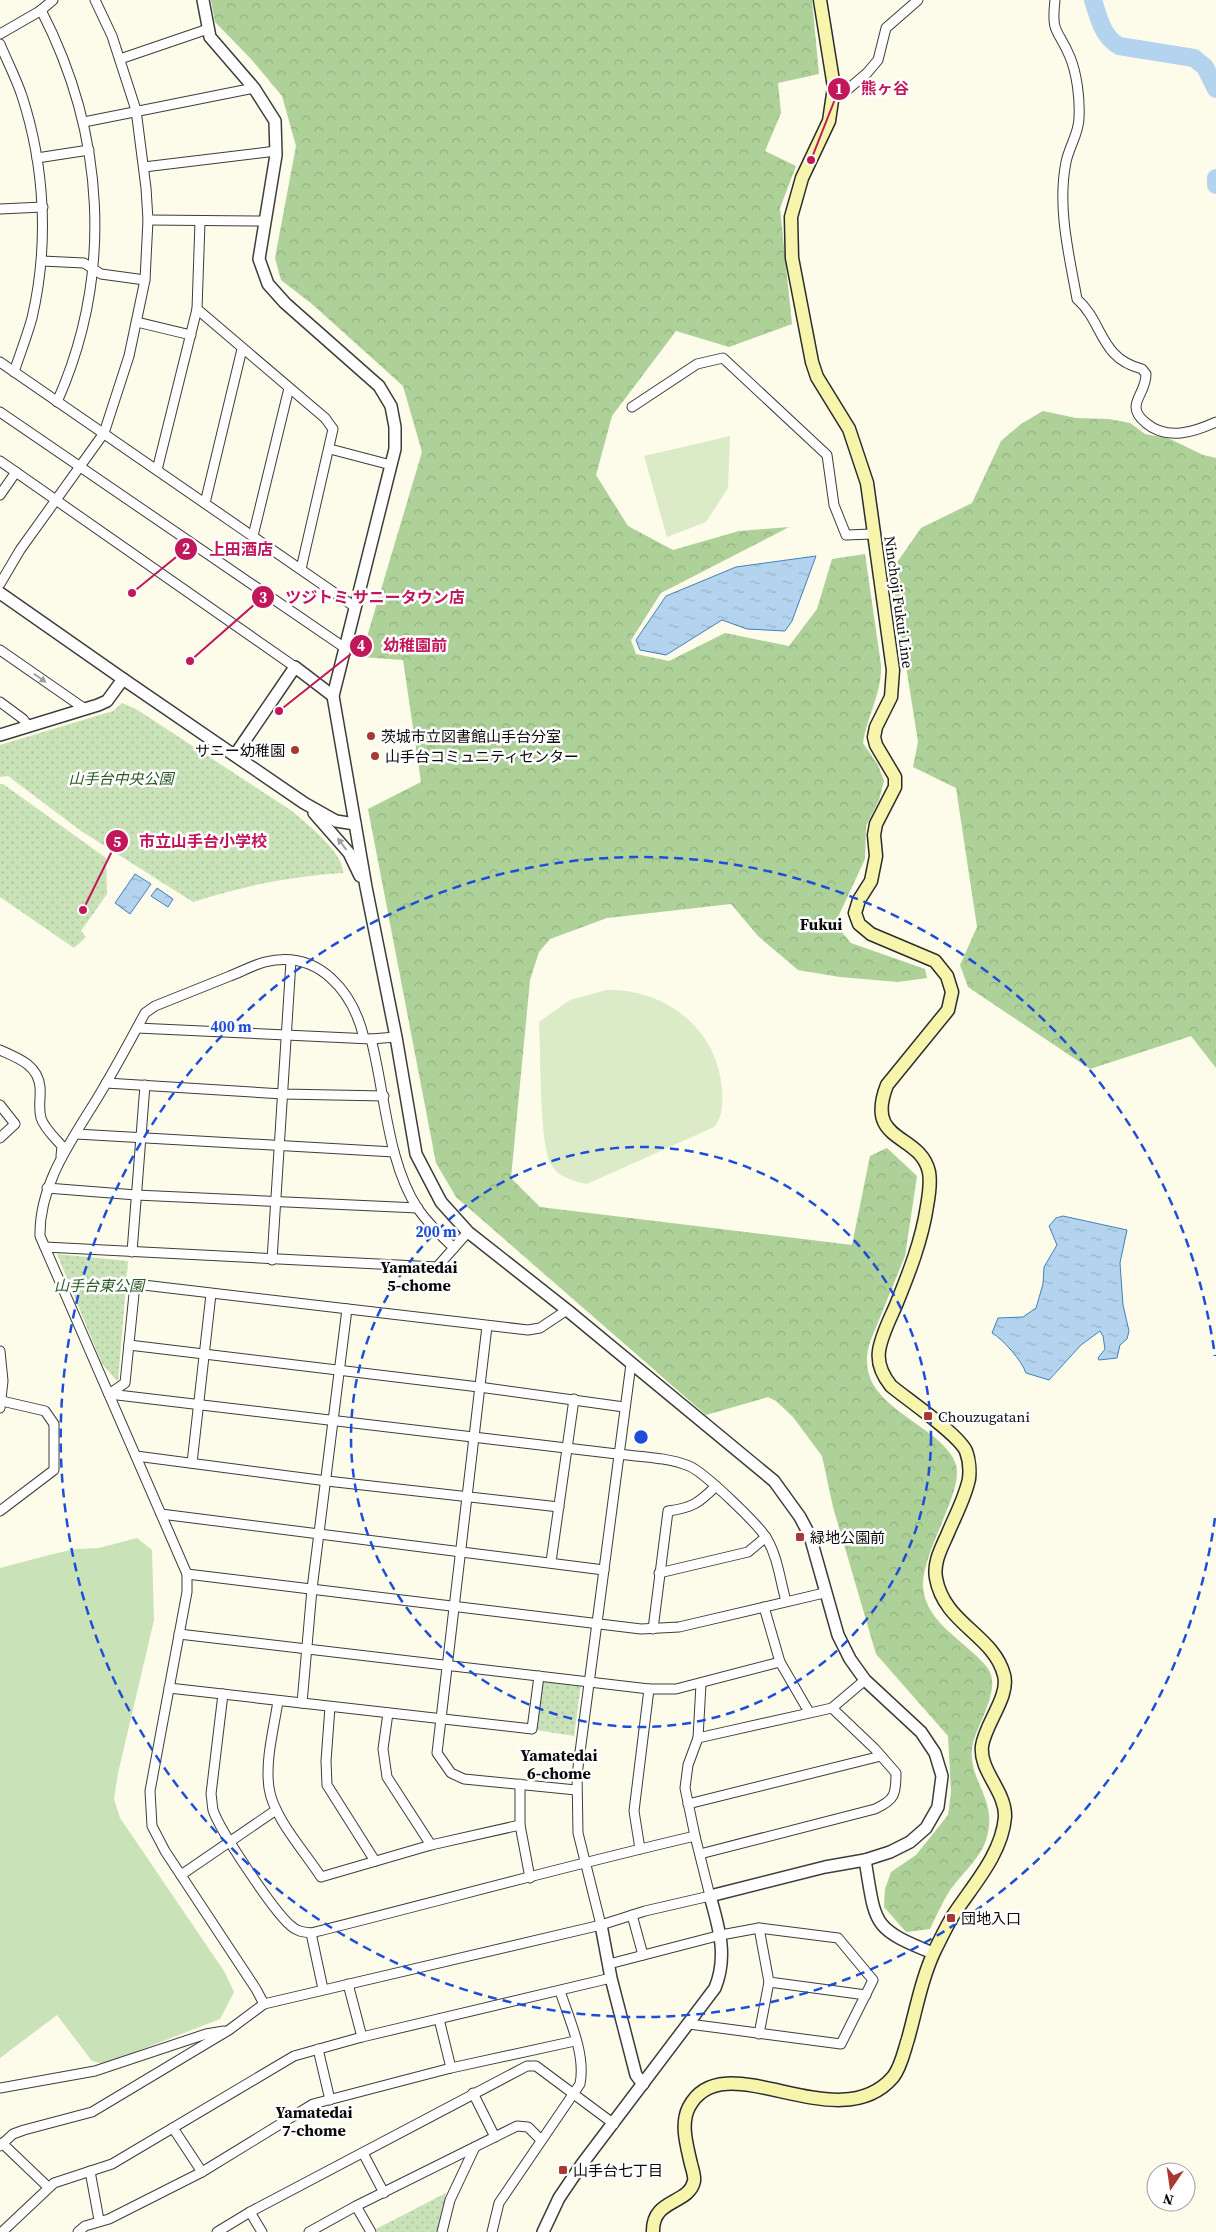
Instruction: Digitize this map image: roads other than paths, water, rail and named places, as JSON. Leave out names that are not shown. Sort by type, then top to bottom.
[{"type":"main road","name":"Ninchoji Fukui Line","points":[[653,2232],[653,2222],[658,2212],[687,2193],[694,2181],[685,2124],[689,2107],[697,2097],[709,2089],[727,2084],[747,2084],[834,2102],[855,2100],[880,2090],[896,2073],[933,1953],[951,1918],[992,1858],[1005,1816],[1002,1801],[982,1759],[982,1748],[994,1712],[1003,1695],[1006,1680],[994,1652],[950,1612],[938,1587],[935,1573],[937,1557],[965,1493],[970,1476],[965,1448],[951,1434],[891,1386],[879,1364],[881,1343],[914,1259],[927,1208],[930,1184],[928,1170],[922,1158],[885,1125],[880,1110],[882,1097],[887,1085],[948,1010],[952,992],[947,976],[935,961],[871,934],[859,924],[855,913],[859,900],[871,881],[876,856],[874,835],[876,824],[896,787],[895,777],[874,737],[876,727],[891,697],[894,677],[885,605],[872,534],[867,483],[849,428],[817,377],[812,362],[792,258],[791,217],[802,178],[829,121],[833,101],[834,87],[820,0]]},
{"type":"street","points":[[0,34],[41,10],[53,0]]},
{"type":"street","points":[[0,584],[20,550],[104,433],[129,356],[145,280],[148,220],[144,167],[136,110],[120,59],[95,0]]},
{"type":"street","points":[[48,2187],[1,2144],[13,2134],[24,2130],[92,2112],[229,2030],[264,2004],[601,1925],[632,1915],[826,1867],[865,1860],[910,1842],[926,1828],[938,1807],[942,1776],[935,1753],[921,1732],[865,1680],[850,1658],[838,1635],[824,1593],[816,1551],[810,1536],[800,1516],[774,1481],[567,1310],[468,1232],[441,1202],[416,1154],[396,1037],[366,887],[333,696],[395,449],[395,427],[391,406],[379,386],[285,303],[268,284],[259,258],[263,221],[276,151],[274,122],[254,88],[210,37],[203,0]]},
{"type":"street","points":[[847,90],[867,73],[878,60],[886,28],[918,0]]},
{"type":"street","points":[[1055,0],[1052,20],[1054,28],[1070,57],[1079,119],[1066,162],[1064,183],[1064,221],[1077,299],[1084,306],[1098,332],[1113,352],[1126,365],[1142,369],[1146,374],[1143,392],[1136,402],[1136,410],[1141,419],[1152,429],[1178,434],[1216,422]]},
{"type":"street","points":[[41,10],[63,57],[84,122],[95,202],[94,269],[78,345],[57,402]]},
{"type":"street","points":[[120,59],[208,29]]},
{"type":"street","points":[[0,44],[22,95],[37,158],[43,207],[42,261],[32,319],[14,372]]},
{"type":"street","points":[[84,122],[136,110],[254,88]]},
{"type":"street","points":[[37,158],[89,150]]},
{"type":"street","points":[[144,167],[276,151]]},
{"type":"street","points":[[0,210],[43,207]]},
{"type":"street","points":[[148,220],[200,222],[263,221]]},
{"type":"street","points":[[157,470],[197,308],[200,222]]},
{"type":"street","points":[[42,261],[84,263],[100,274],[145,280]]},
{"type":"street","points":[[197,308],[242,349],[325,418],[333,429],[330,449],[301,569]]},
{"type":"street","points":[[137,322],[190,335]]},
{"type":"street","points":[[205,503],[242,349]]},
{"type":"street","points":[[632,407],[697,364],[723,358],[827,455],[834,504],[846,535],[872,534]]},
{"type":"street","points":[[0,362],[355,607]]},
{"type":"street","points":[[253,536],[289,388]]},
{"type":"street","points":[[0,412],[345,648]]},
{"type":"street","points":[[330,449],[391,465]]},
{"type":"street","points":[[0,461],[295,667],[333,696]]},
{"type":"street","points":[[0,495],[16,472]]},
{"type":"street","points":[[0,593],[123,680],[304,803],[336,821],[355,824]]},
{"type":"street","points":[[0,650],[85,709]]},
{"type":"street","points":[[235,755],[295,667]]},
{"type":"street","points":[[0,734],[107,701],[123,680]]},
{"type":"street","points":[[0,702],[24,718],[28,726]]},
{"type":"street","points":[[304,803],[331,830],[349,853],[366,887]]},
{"type":"street","points":[[272,1260],[291,960]]},
{"type":"street","points":[[264,2004],[181,1875],[152,1826],[150,1791],[187,1592],[187,1574],[40,1236],[40,1215],[47,1188],[60,1162],[146,1013],[155,1006],[266,962],[291,960],[315,966],[341,986],[360,1019],[368,1039],[384,1096],[394,1152],[407,1187],[418,1208],[438,1234],[454,1248]]},
{"type":"street","points":[[137,1028],[368,1039],[396,1037]]},
{"type":"street","points":[[0,1050],[31,1066],[37,1076],[40,1088],[38,1102],[41,1119],[62,1146],[60,1162]]},
{"type":"street","points":[[106,1083],[283,1094],[384,1096]]},
{"type":"street","points":[[132,1252],[145,1085]]},
{"type":"street","points":[[0,1105],[15,1124],[0,1138]]},
{"type":"street","points":[[76,1134],[394,1152]]},
{"type":"street","points":[[47,1188],[136,1195],[418,1208]]},
{"type":"street","points":[[45,1247],[437,1267],[468,1232]]},
{"type":"street","points":[[109,1394],[125,1383],[135,1284],[528,1330],[540,1328],[567,1310]]},
{"type":"street","points":[[192,1463],[211,1294]]},
{"type":"street","points":[[302,1703],[312,1589],[321,1534],[348,1309]]},
{"type":"street","points":[[487,1326],[437,1753],[451,1773],[464,1779],[576,1790]]},
{"type":"street","points":[[129,1345],[479,1387],[624,1407]]},
{"type":"street","points":[[0,1351],[3,1381],[1,1404],[45,1411],[54,1424],[54,1470],[0,1511]]},
{"type":"street","points":[[631,1364],[617,1454],[576,1790],[578,1833],[636,2075],[643,2084]]},
{"type":"street","points":[[109,1394],[335,1419],[670,1460],[691,1466],[716,1486],[766,1537],[777,1561],[786,1601]]},
{"type":"street","points":[[551,1562],[574,1399]]},
{"type":"street","points":[[136,1456],[466,1498],[559,1507]]},
{"type":"street","points":[[653,1629],[668,1511],[684,1509],[697,1504],[716,1486]]},
{"type":"street","points":[[161,1514],[604,1570]]},
{"type":"street","points":[[659,1573],[748,1552],[766,1537]]},
{"type":"street","points":[[187,1574],[597,1625],[653,1629],[679,1627],[824,1593]]},
{"type":"street","points":[[764,1607],[780,1662],[808,1712]]},
{"type":"street","points":[[179,1634],[650,1689],[676,1689],[701,1684],[780,1662]]},
{"type":"street","points":[[169,1688],[532,1729],[538,1676]]},
{"type":"street","points":[[698,1738],[832,1708],[865,1680]]},
{"type":"street","points":[[543,2232],[559,2198],[716,1988],[722,1973],[723,1949],[721,1935],[695,1836],[685,1788],[688,1766],[698,1738],[701,1684]]},
{"type":"street","points":[[640,1849],[634,1811],[650,1689]]},
{"type":"street","points":[[222,1694],[211,1794],[213,1810],[230,1842],[289,1925],[300,1932],[310,1933],[530,1878],[585,1862],[695,1836]]},
{"type":"street","points":[[278,1700],[268,1770],[269,1789],[276,1810],[321,1877],[374,1860],[431,1845],[520,1825]]},
{"type":"street","points":[[330,1707],[326,1760],[327,1786],[374,1860]]},
{"type":"street","points":[[700,1854],[876,1809],[890,1802],[896,1790],[896,1773],[832,1708]]},
{"type":"street","points":[[388,1714],[383,1748],[387,1777],[431,1845]]},
{"type":"street","points":[[688,1804],[881,1756]]},
{"type":"street","points":[[520,1784],[520,1825],[530,1878]]},
{"type":"street","points":[[181,1875],[276,1810]]},
{"type":"street","points":[[865,1860],[873,1906],[878,1921],[886,1931],[901,1940],[933,1953]]},
{"type":"street","points":[[632,1915],[644,1955]]},
{"type":"street","points":[[609,1964],[721,1935],[759,1928],[832,1936],[841,1940],[873,1977],[841,2044],[689,2024]]},
{"type":"street","points":[[759,1928],[768,1982],[759,2034]]},
{"type":"street","points":[[310,1933],[323,1989]]},
{"type":"street","points":[[2,2232],[48,2187],[112,2164],[294,2056],[362,2037],[612,1978]]},
{"type":"street","points":[[768,1982],[866,1995]]},
{"type":"street","points":[[348,1984],[362,2037]]},
{"type":"street","points":[[492,2232],[499,2203],[540,2139],[580,2084],[582,2072],[560,1991]]},
{"type":"street","points":[[439,2019],[451,2068]]},
{"type":"street","points":[[0,2088],[95,2071],[206,2034],[229,2030]]},
{"type":"street","points":[[78,2232],[85,2226],[99,2220],[109,2219],[202,2172],[303,2109],[451,2068],[575,2041]]},
{"type":"street","points":[[318,2049],[330,2100]]},
{"type":"street","points":[[217,2232],[250,2212],[527,2066],[536,2066],[614,2124]]},
{"type":"street","points":[[474,2093],[495,2137]]},
{"type":"street","points":[[309,2232],[356,2206],[517,2126],[528,2127],[540,2139]]},
{"type":"street","points":[[173,2128],[202,2172]]},
{"type":"street","points":[[442,2232],[450,2200],[475,2147]]},
{"type":"street","points":[[363,2153],[384,2192]]},
{"type":"street","points":[[90,2171],[99,2220]]},
{"type":"street","points":[[356,2206],[372,2232]]},
{"type":"street","points":[[250,2212],[262,2232]]},
{"type":"water","points":[[816,556],[792,621],[785,631],[747,629],[722,620],[666,655],[640,650],[636,640],[666,596],[736,567]]},
{"type":"water","points":[[135,874],[151,884],[130,914],[115,903]]},
{"type":"water","points":[[157,888],[173,899],[168,907],[151,896]]},
{"type":"water","points":[[1063,1216],[1127,1230],[1120,1263],[1123,1305],[1129,1331],[1127,1339],[1120,1345],[1117,1358],[1099,1360],[1098,1358],[1105,1349],[1103,1336],[1100,1331],[1081,1345],[1049,1380],[1026,1373],[1012,1351],[992,1333],[998,1318],[1023,1317],[1036,1308],[1043,1284],[1044,1267],[1057,1245],[1049,1226],[1056,1218]]},
{"type":"waterway","points":[[1093,0],[1102,26],[1113,42],[1119,46],[1194,58],[1205,67],[1216,89]]},
{"type":"waterway","points":[[1216,178],[1216,185]]},
{"type":"place","name":"熊ヶ谷","points":[[811,160]]},
{"type":"place","name":"上田酒店","points":[[132,593]]},
{"type":"place","name":"ツジトミ サニータウン店","points":[[190,661]]},
{"type":"place","name":"幼稚園前","points":[[279,711]]},
{"type":"place","name":"茨城市立図書館山手台分室","points":[[371,736]]},
{"type":"place","name":"サニー幼稚園","points":[[295,750]]},
{"type":"place","name":"山手台コミュニティセンター","points":[[375,756]]},
{"type":"place","name":"市立山手台小学校","points":[[83,910]]},
{"type":"place","name":"Chouzugatani","points":[[928,1416]]},
{"type":"place","name":"緑地公園前","points":[[800,1537]]},
{"type":"place","name":"団地入口","points":[[951,1918]]},
{"type":"place","name":"山手台七丁目","points":[[563,2170]]},
{"type":"district","name":"Fukui","points":[[821,924]]},
{"type":"district","name":"Yamatedai 5-chome","points":[[419,1276]]},
{"type":"district","name":"Yamatedai 6-chome","points":[[559,1764]]},
{"type":"district","name":"Yamatedai 7-chome","points":[[314,2121]]},
{"type":"park label","name":"山手台中央公園","points":[[121,778]]},
{"type":"park label","name":"山手台東公園","points":[[99,1285]]}]
